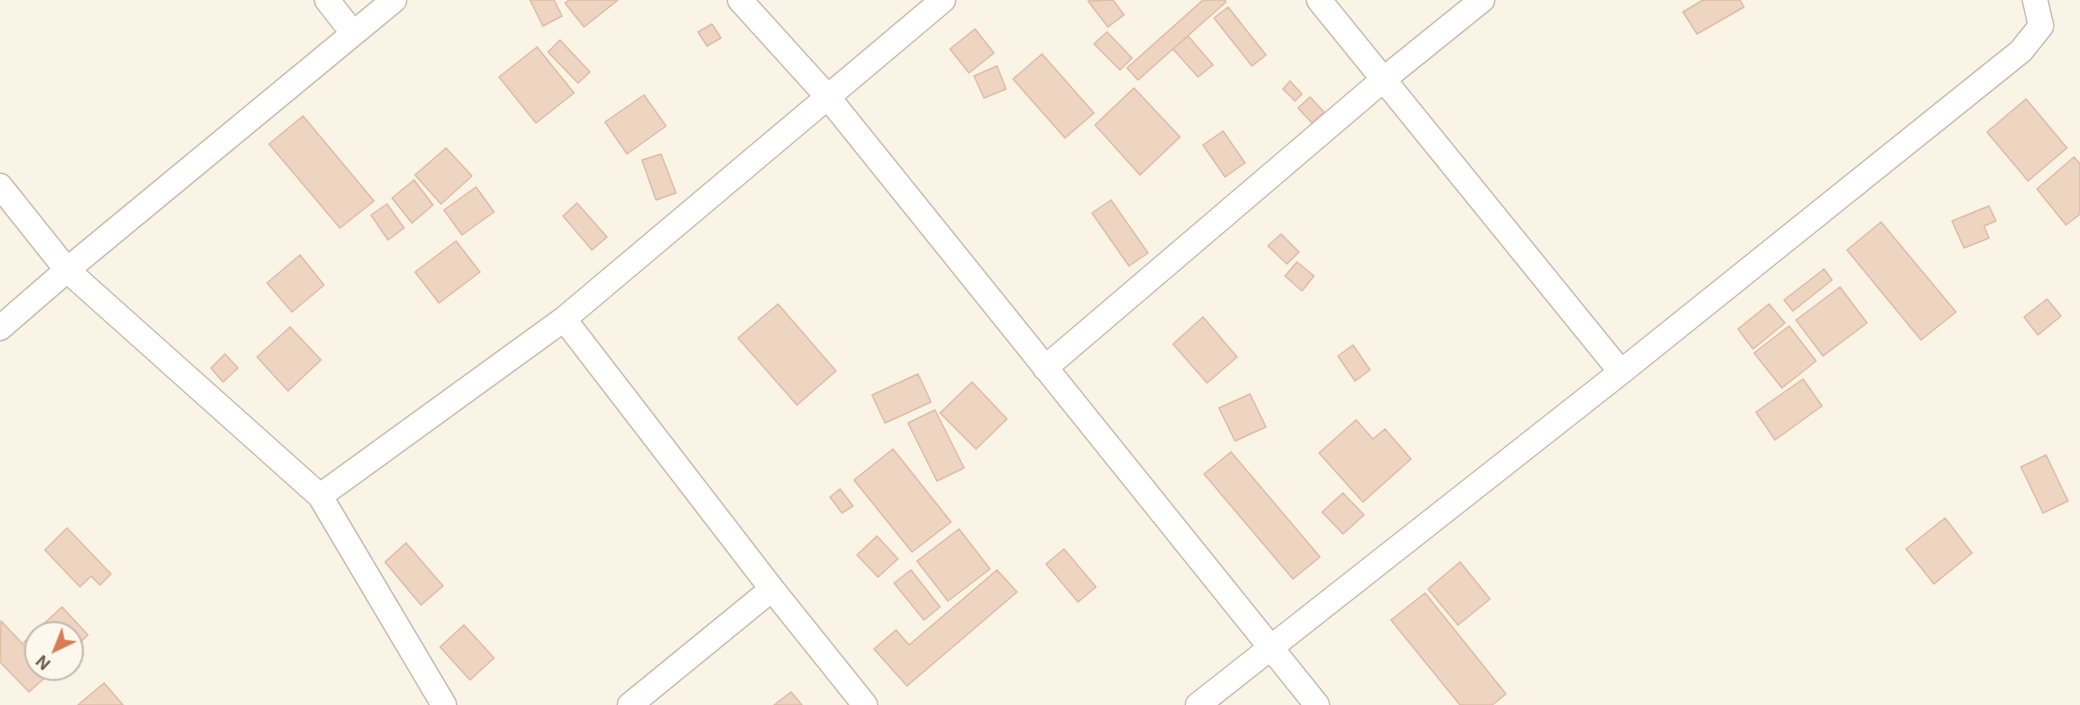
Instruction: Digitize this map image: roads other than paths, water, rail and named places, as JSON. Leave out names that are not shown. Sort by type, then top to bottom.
[{"type":"street","points":[[327,0],[353,33]]},
{"type":"street","points":[[0,328],[394,0]]},
{"type":"street","points":[[740,0],[827,96],[1317,705]]},
{"type":"street","points":[[320,496],[564,319],[943,0]]},
{"type":"street","points":[[1319,0],[1621,372]]},
{"type":"street","points":[[1045,368],[1384,79],[1482,0]]},
{"type":"street","points":[[1198,705],[1621,372],[2021,51],[2041,26],[2035,0]]},
{"type":"street","points":[[0,186],[67,270],[320,496],[444,705]]},
{"type":"street","points":[[564,319],[772,589],[865,705]]},
{"type":"street","points":[[630,705],[772,589]]}]
